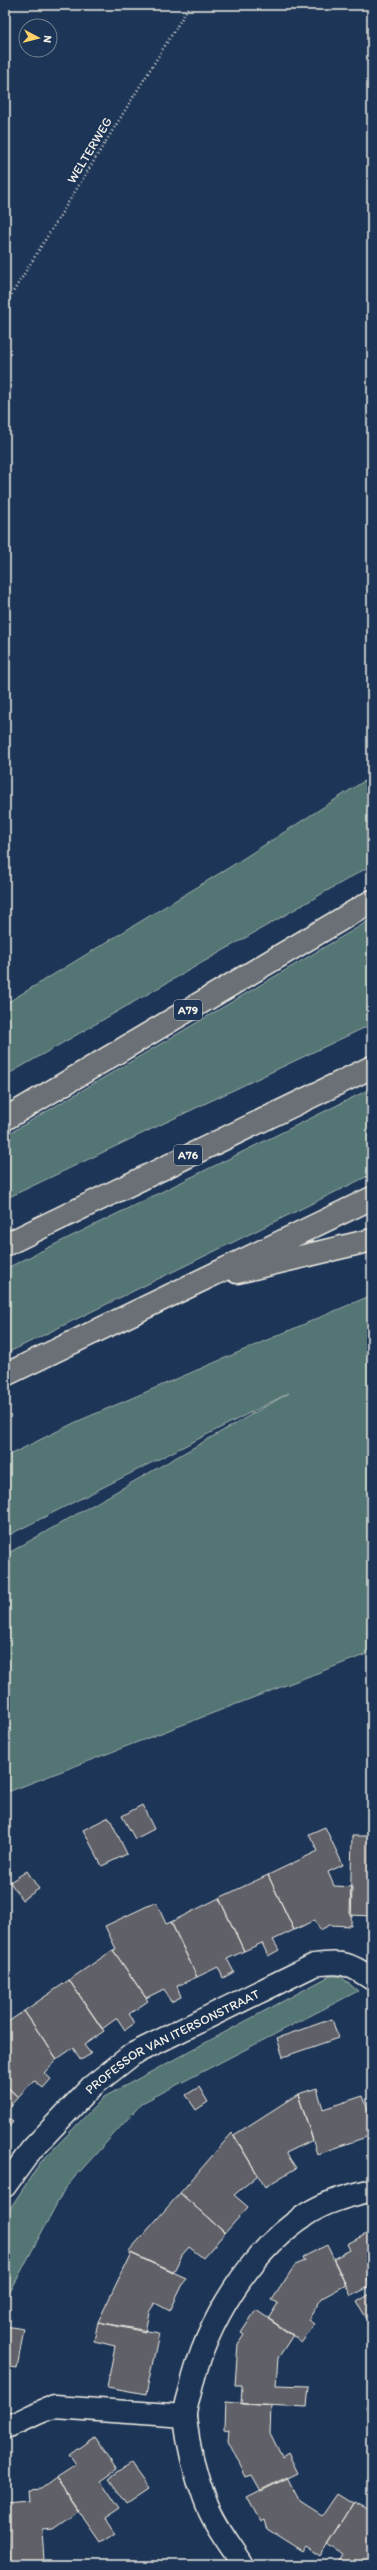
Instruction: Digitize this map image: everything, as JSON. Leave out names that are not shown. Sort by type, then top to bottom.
[{"type":"highway","name":"A79","points":[[5,1118],[372,901]]},
{"type":"highway","name":"A76","points":[[5,1245],[372,1066]]},
{"type":"highway","points":[[5,1375],[372,1198]]},
{"type":"highway","points":[[193,1283],[372,1240]]},
{"type":"street","name":"PROFESSOR VAN ITERSONSTRAAT","points":[[5,2186],[32,2149],[91,2087],[134,2054],[314,1965],[337,1962],[358,1969],[372,1979]]},
{"type":"street","points":[[243,2565],[205,2501],[185,2416],[197,2361],[219,2312],[243,2276],[281,2234],[307,2214],[334,2200],[372,2190]]},
{"type":"street","points":[[5,2427],[16,2424],[38,2410],[55,2407],[185,2416]]},
{"type":"path","name":"WELTERWEG","points":[[5,305],[190,5]]},
{"type":"green space","points":[[372,776],[372,865],[5,1076],[5,1004],[230,867]]},
{"type":"green space","points":[[372,919],[372,1024],[5,1199],[5,1136]]},
{"type":"green space","points":[[372,1088],[372,1174],[5,1354],[5,1269]]},
{"type":"green space","points":[[372,1295],[372,1652],[5,1793],[5,1555],[289,1393],[5,1537],[5,1457],[76,1422]]},
{"type":"green space","points":[[330,1976],[340,1976],[358,1991],[142,2103],[65,2188],[7,2298],[5,2309],[5,2216],[40,2163],[104,2097]]},
{"type":"building","points":[[142,1805],[154,1829],[135,1839],[122,1816]]},
{"type":"building","points":[[109,1817],[127,1854],[102,1866],[83,1830]]},
{"type":"building","points":[[325,1827],[343,1865],[328,1872],[334,1886],[352,1887],[351,1926],[330,1925],[320,1930],[315,1920],[294,1930],[268,1875],[318,1851],[309,1834]]},
{"type":"building","points":[[372,1832],[372,1916],[350,1915],[352,1836],[369,1836]]},
{"type":"building","points":[[27,1871],[39,1889],[22,1900],[10,1882]]},
{"type":"building","points":[[268,1875],[294,1930],[273,1940],[279,1950],[268,1956],[262,1943],[244,1951],[219,1898]]},
{"type":"building","points":[[219,1898],[244,1951],[227,1959],[234,1972],[223,1978],[218,1967],[197,1977],[171,1922]]},
{"type":"building","points":[[156,1902],[166,1924],[171,1922],[197,1977],[177,1986],[181,1997],[171,2002],[164,1989],[146,1998],[113,1950],[116,1949],[105,1926]]},
{"type":"building","points":[[113,1950],[148,2001],[129,2014],[135,2023],[125,2030],[117,2018],[102,2029],[69,1980]]},
{"type":"building","points":[[69,1980],[104,2031],[84,2045],[91,2054],[81,2060],[73,2048],[57,2059],[24,2011]]},
{"type":"building","points":[[24,2011],[57,2059],[44,2073],[51,2079],[43,2088],[34,2080],[18,2097],[5,2085],[5,2024]]},
{"type":"building","points":[[332,2019],[338,2038],[283,2057],[277,2038]]},
{"type":"building","points":[[5,2085],[18,2097],[5,2112]]},
{"type":"building","points":[[199,2087],[208,2102],[196,2110],[186,2095]]},
{"type":"building","points":[[317,2088],[323,2109],[363,2096],[372,2122],[372,2135],[317,2154],[298,2094]]},
{"type":"building","points":[[298,2094],[313,2140],[286,2153],[296,2168],[265,2187],[234,2135]]},
{"type":"building","points":[[5,2116],[13,2122],[5,2131]]},
{"type":"building","points":[[232,2133],[258,2175],[234,2195],[248,2207],[225,2233],[180,2193]]},
{"type":"building","points":[[180,2193],[225,2233],[203,2258],[189,2247],[182,2255],[173,2273],[128,2252]]},
{"type":"building","points":[[372,2231],[372,2277],[367,2280],[371,2286],[351,2296],[333,2259],[350,2250],[347,2244]]},
{"type":"building","points":[[327,2245],[346,2285],[322,2298],[308,2320],[314,2324],[302,2342],[268,2319],[278,2303],[272,2300],[295,2265],[305,2261],[303,2257]]},
{"type":"building","points":[[131,2253],[186,2278],[170,2311],[155,2303],[149,2312],[145,2332],[98,2322]]},
{"type":"building","points":[[370,2294],[372,2317],[367,2319],[357,2302]]},
{"type":"building","points":[[256,2310],[293,2335],[278,2358],[276,2385],[309,2386],[307,2407],[241,2404],[242,2385],[235,2385],[238,2344],[244,2335],[241,2333]]},
{"type":"building","points":[[98,2322],[159,2333],[146,2394],[107,2387],[115,2346],[94,2341]]},
{"type":"building","points":[[5,2326],[24,2329],[17,2368],[5,2366]]},
{"type":"building","points":[[372,2391],[372,2409],[366,2409],[369,2397]]},
{"type":"building","points":[[226,2402],[271,2406],[270,2433],[282,2457],[288,2453],[298,2473],[261,2491],[252,2475],[246,2477],[228,2441],[229,2430],[225,2429]]},
{"type":"building","points":[[94,2437],[117,2470],[101,2481],[120,2509],[105,2519],[115,2534],[101,2543],[56,2478],[76,2465],[69,2455]]},
{"type":"building","points":[[131,2464],[149,2489],[127,2504],[109,2479]]},
{"type":"building","points":[[287,2477],[300,2502],[322,2516],[337,2494],[353,2504],[321,2556],[306,2546],[302,2551],[267,2529],[264,2519],[260,2521],[247,2497]]},
{"type":"building","points":[[56,2478],[79,2510],[53,2528],[42,2529],[44,2562],[9,2565],[5,2503],[28,2501],[27,2490],[41,2489]]},
{"type":"building","points":[[354,2503],[372,2512],[372,2565],[338,2565],[344,2555],[328,2544]]}]
